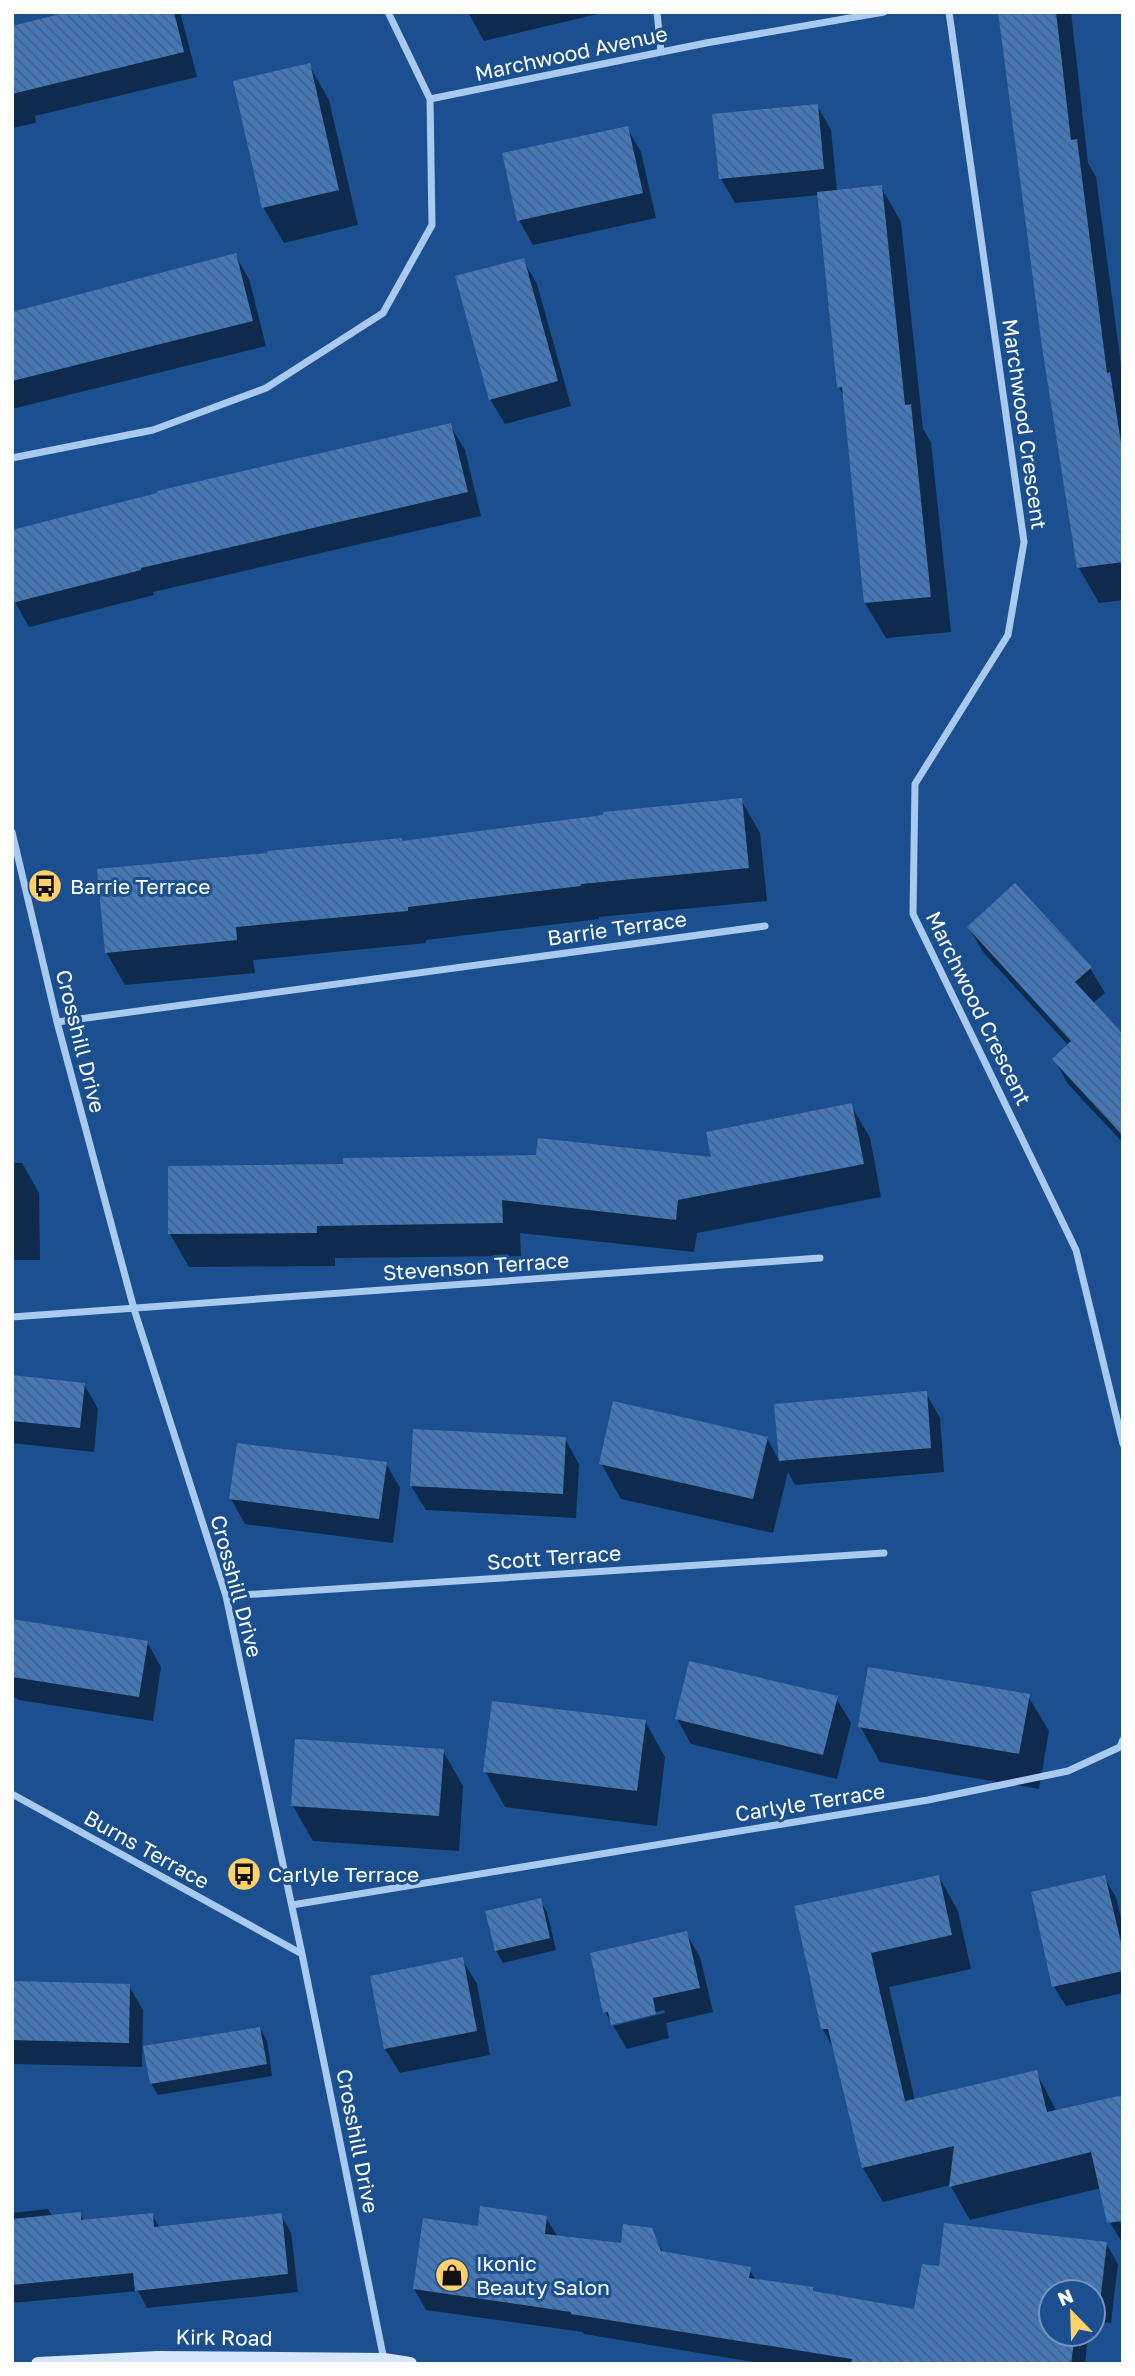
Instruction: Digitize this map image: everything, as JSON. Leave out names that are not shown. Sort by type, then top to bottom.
[{"type":"main road","name":"Kirk Road","points":[[38,2364],[158,2358],[384,2360],[410,2364]]},
{"type":"street","points":[[12,458],[153,430],[266,388],[383,313],[432,225],[430,100],[388,12]]},
{"type":"street","points":[[657,12],[661,52]]},
{"type":"street","name":"Marchwood Avenue","points":[[430,100],[661,52],[884,12]]},
{"type":"street","name":"Marchwood Crescent","points":[[949,12],[1024,542],[1008,635],[915,784],[913,914],[1076,1250],[1123,1444]]},
{"type":"street","name":"Crosshill Drive","points":[[12,832],[57,1022],[134,1309],[226,1596],[384,2360]]},
{"type":"street","name":"Barrie Terrace","points":[[57,1022],[765,926]]},
{"type":"street","name":"Stevenson Terrace","points":[[12,1317],[820,1258]]},
{"type":"street","name":"Scott Terrace","points":[[226,1596],[884,1553]]},
{"type":"street","name":"Carlyle Terrace","points":[[292,1905],[928,1800],[1068,1771],[1122,1743]]},
{"type":"street","name":"Burns Terrace","points":[[12,1794],[302,1954]]},
{"type":"building","points":[[68,12],[174,12],[184,52],[12,94],[12,26]]},
{"type":"building","points":[[998,12],[1056,12],[1071,140],[1077,139],[1107,373],[1110,372],[1123,456],[1123,562],[1077,568],[1042,347]]},
{"type":"building","points":[[310,63],[339,190],[262,208],[233,81]]},
{"type":"building","points":[[818,104],[824,169],[719,179],[712,114]]},
{"type":"building","points":[[628,126],[643,193],[517,221],[502,153]]},
{"type":"building","points":[[882,185],[905,405],[911,404],[931,597],[864,603],[842,387],[837,388],[817,192]]},
{"type":"building","points":[[236,253],[253,321],[12,381],[12,312]]},
{"type":"building","points":[[524,258],[558,381],[489,400],[455,276]]},
{"type":"building","points":[[451,423],[468,492],[141,568],[12,603],[12,530],[157,491]]},
{"type":"building","points":[[742,798],[749,868],[581,884],[408,907],[408,911],[236,927],[237,940],[105,953],[97,869],[402,838],[402,841],[603,815],[603,812]]},
{"type":"building","points":[[1015,883],[1092,967],[1075,982],[1123,1034],[1123,1136],[1052,1059],[1071,1041],[967,927]]},
{"type":"building","points":[[852,1103],[864,1164],[678,1200],[676,1220],[502,1200],[503,1223],[317,1226],[317,1233],[168,1234],[168,1166],[343,1164],[343,1158],[536,1155],[538,1138],[711,1157],[706,1132]]},
{"type":"building","points":[[12,1375],[85,1383],[80,1428],[12,1421]]},
{"type":"building","points":[[927,1391],[931,1448],[779,1461],[774,1404]]},
{"type":"building","points":[[613,1401],[768,1437],[753,1499],[599,1464]]},
{"type":"building","points":[[413,1429],[566,1437],[563,1494],[410,1486]]},
{"type":"building","points":[[237,1443],[387,1462],[379,1519],[229,1499]]},
{"type":"building","points":[[12,1619],[148,1641],[139,1697],[12,1677]]},
{"type":"building","points":[[689,1661],[838,1696],[823,1755],[675,1719]]},
{"type":"building","points":[[868,1667],[1030,1694],[1019,1754],[858,1727]]},
{"type":"building","points":[[492,1701],[646,1720],[637,1791],[483,1772]]},
{"type":"building","points":[[295,1739],[444,1749],[439,1816],[291,1806]]},
{"type":"building","points":[[939,1875],[952,1935],[871,1953],[905,2101],[1037,2070],[1047,2112],[1123,2095],[1123,2221],[1107,2223],[1091,2152],[949,2187],[954,2146],[862,2168],[828,2029],[821,2029],[794,1906]]},
{"type":"building","points":[[1105,1875],[1123,1951],[1123,1971],[1052,1987],[1031,1892]]},
{"type":"building","points":[[541,1898],[550,1938],[495,1951],[485,1911]]},
{"type":"building","points":[[687,1931],[700,1988],[653,1998],[656,2014],[611,2025],[608,2012],[603,2013],[590,1953]]},
{"type":"building","points":[[463,1957],[477,2031],[384,2049],[370,1976]]},
{"type":"building","points":[[12,1981],[130,1984],[129,2043],[12,2040]]},
{"type":"building","points":[[260,2027],[267,2064],[150,2084],[143,2046]]},
{"type":"building","points":[[480,2206],[547,2216],[545,2234],[621,2243],[623,2224],[652,2228],[661,2251],[751,2267],[749,2278],[813,2287],[813,2291],[914,2309],[922,2264],[939,2266],[944,2223],[1107,2242],[1103,2278],[1037,2278],[1037,2348],[1073,2348],[1071,2364],[851,2364],[852,2359],[571,2312],[413,2289],[423,2218],[478,2226]]},
{"type":"building","points":[[81,2212],[81,2220],[153,2213],[154,2227],[282,2213],[288,2274],[135,2291],[133,2273],[12,2285],[12,2219]]},
{"type":"place","name":"Barrie Terrace","points":[[45,886]]},
{"type":"place","name":"Carlyle Terrace","points":[[244,1874]]},
{"type":"place","name":"Ikonic Beauty Salon","points":[[452,2275]]}]
